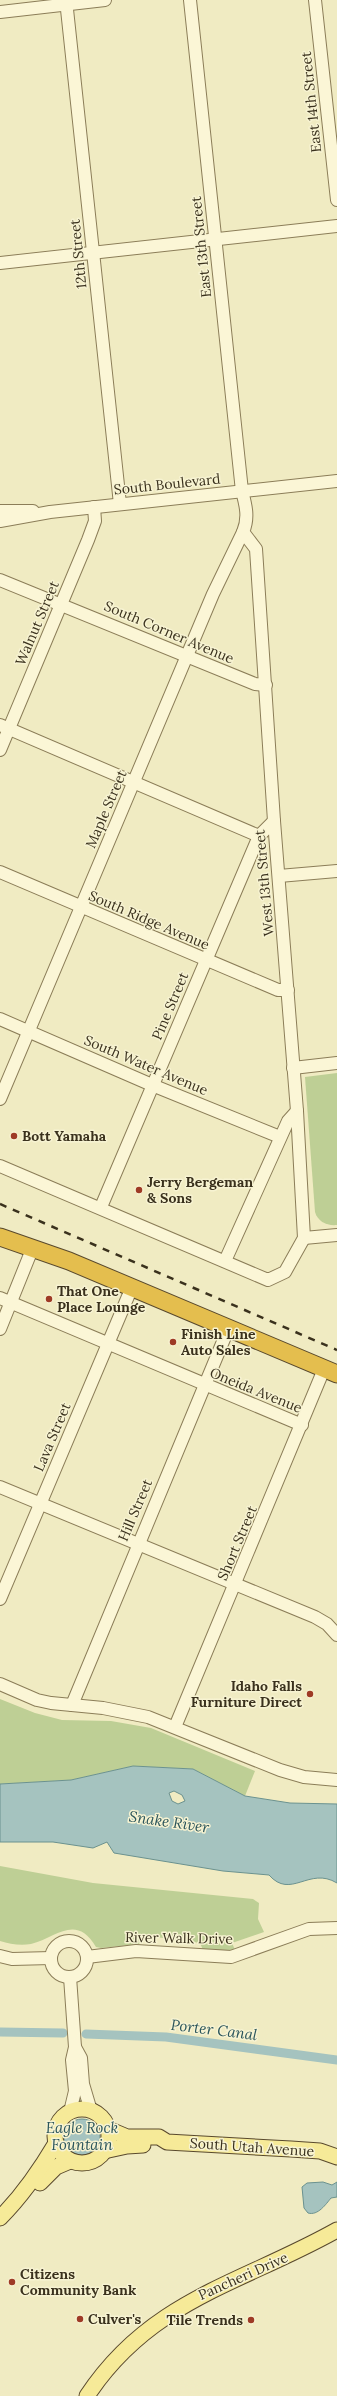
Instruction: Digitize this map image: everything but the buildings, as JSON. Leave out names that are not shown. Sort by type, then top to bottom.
[{"type":"highway","points":[[0,1237],[33,1247],[132,1287],[331,1372]]},
{"type":"main road","points":[[22,2196],[26,2185],[42,2167],[56,2143],[57,2125],[70,2112],[84,2109],[91,2111]]},
{"type":"main road","name":"South Utah Avenue","points":[[91,2111],[98,2115],[108,2129],[127,2137],[159,2136],[167,2142]]},
{"type":"main road","points":[[104,2151],[108,2144],[108,2129]]},
{"type":"main road","name":"South Utah Avenue","points":[[70,2161],[85,2163],[93,2161],[104,2151],[127,2146],[158,2146],[167,2142],[291,2148],[320,2151],[337,2157]]},
{"type":"main road","points":[[0,2218],[22,2196],[32,2192],[56,2167],[70,2161],[64,2156],[56,2143]]},
{"type":"main road","name":"Pancheri Drive","points":[[87,2396],[118,2357],[149,2327],[189,2301],[212,2289],[283,2258],[337,2230]]},
{"type":"street","points":[[0,12],[66,2],[105,0]]},
{"type":"street","name":"East 13th Street","points":[[190,0],[242,492]]},
{"type":"street","name":"East 14th Street","points":[[315,0],[337,200]]},
{"type":"street","name":"12th Street","points":[[66,2],[120,504]]},
{"type":"street","points":[[0,263],[337,226]]},
{"type":"street","name":"South Boulevard","points":[[0,521],[50,512],[337,482]]},
{"type":"street","points":[[242,492],[247,517],[243,532]]},
{"type":"street","name":"Walnut Street","points":[[0,750],[4,726],[61,604],[95,521],[94,507]]},
{"type":"street","points":[[0,511],[50,512]]},
{"type":"street","name":"Maple Street","points":[[0,1099],[186,656],[213,594],[243,532]]},
{"type":"street","name":"West 13th Street","points":[[243,532],[256,549],[274,821],[297,1111],[304,1238]]},
{"type":"street","name":"South Corner Avenue","points":[[0,580],[255,684],[266,685]]},
{"type":"street","points":[[4,726],[259,836]]},
{"type":"street","name":"Pine Street","points":[[101,1207],[259,836],[274,821]]},
{"type":"street","points":[[279,876],[337,871]]},
{"type":"street","name":"South Ridge Avenue","points":[[0,872],[278,990],[288,990]]},
{"type":"street","name":"South Water Avenue","points":[[0,1019],[152,1085],[280,1137]]},
{"type":"street","points":[[293,1068],[337,1063]]},
{"type":"street","points":[[225,1261],[280,1137],[288,1121],[297,1111]]},
{"type":"street","points":[[0,1166],[101,1207],[268,1280],[285,1272],[304,1238],[337,1235]]},
{"type":"street","points":[[0,1329],[6,1300],[33,1247]]},
{"type":"street","name":"Lava Street","points":[[0,1599],[132,1287]]},
{"type":"street","name":"Oneida Avenue","points":[[6,1300],[302,1426]]},
{"type":"street","name":"Hill Street","points":[[72,1705],[228,1327]]},
{"type":"street","name":"Short Street","points":[[175,1727],[236,1586],[302,1426],[331,1372]]},
{"type":"street","points":[[0,1487],[236,1586],[315,1617],[327,1624],[337,1635]]},
{"type":"street","points":[[0,1684],[37,1700],[126,1711],[175,1727],[280,1770],[304,1777],[337,1780]]},
{"type":"street","name":"River Walk Drive","points":[[87,1957],[136,1951],[231,1957],[309,1929],[337,1928]]},
{"type":"street","points":[[71,1941],[82,1946],[87,1957],[85,1968],[81,1972],[70,1977],[64,1976],[55,1969],[51,1958],[55,1947],[60,1943],[71,1941]]},
{"type":"street","points":[[0,1956],[17,1959],[51,1958]]},
{"type":"street","points":[[70,1977],[75,2044],[72,2060],[75,2091],[70,2112]]},
{"type":"street","points":[[75,2044],[80,2058],[84,2088],[91,2111]]},
{"type":"green space","points":[[337,1073],[337,1225],[333,1225],[323,1223],[315,1212],[305,1077]]},
{"type":"green space","points":[[0,1699],[35,1713],[62,1720],[111,1721],[151,1728],[255,1771],[245,1796],[193,1769],[133,1766],[71,1780],[0,1784]]},
{"type":"green space","points":[[0,1866],[93,1883],[253,1899],[259,1903],[258,1919],[264,1932],[232,1943],[235,1950],[203,1950],[200,1943],[156,1937],[155,1940],[141,1940],[139,1944],[101,1948],[96,1947],[81,1931],[73,1930],[65,1930],[27,1945],[0,1941]]},
{"type":"water","name":"Snake River","points":[[133,1766],[193,1769],[245,1796],[290,1803],[337,1804],[337,1883],[327,1879],[318,1878],[293,1884],[285,1884],[277,1882],[269,1875],[223,1871],[114,1853],[107,1842],[93,1848],[53,1842],[0,1842],[0,1784],[71,1780]],"holes":[[[174,1791],[182,1795],[185,1801],[178,1804],[172,1801],[169,1793]]]},
{"type":"water","name":"Eagle Rock Fountain","points":[[86,2119],[95,2124],[99,2130],[99,2144],[95,2150],[86,2155],[78,2155],[69,2150],[65,2144],[64,2133],[69,2124],[75,2120]]},
{"type":"water","points":[[323,2182],[332,2185],[337,2182],[337,2197],[331,2198],[315,2213],[308,2213],[304,2208],[302,2187],[307,2183]]},
{"type":"pier","points":[[124,2029],[132,2029],[129,2039],[119,2041]]},
{"type":"waterway","name":"Porter Canal","points":[[0,2032],[63,2033]]},
{"type":"waterway","name":"Porter Canal","points":[[86,2034],[166,2037],[337,2060]]},
{"type":"railway","points":[[0,1204],[337,1350]]},
{"type":"place","name":"Bott Yamaha","points":[[14,1136]]},
{"type":"place","name":"Jerry Bergeman & Sons","points":[[139,1190]]},
{"type":"place","name":"That One Place Lounge","points":[[49,1299]]},
{"type":"place","name":"Finish Line Auto Sales","points":[[173,1342]]},
{"type":"place","name":"Idaho Falls Furniture Direct","points":[[310,1694]]},
{"type":"place","name":"Citizens Community Bank","points":[[12,2282]]},
{"type":"place","name":"Culver's","points":[[80,2319]]},
{"type":"place","name":"Tile Trends","points":[[251,2320]]}]
